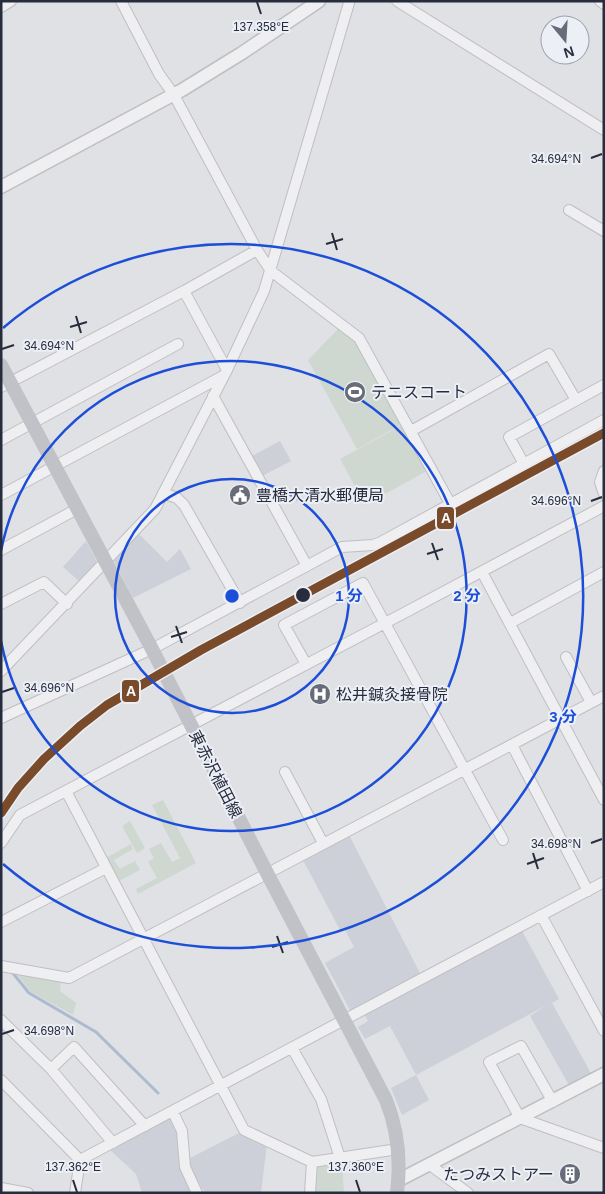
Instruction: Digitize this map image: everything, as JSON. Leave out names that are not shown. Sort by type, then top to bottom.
[{"type":"main road","name":"東赤沢植田線","points":[[1,365],[6,385],[33,423],[386,1100],[394,1125],[398,1149],[398,1187]]},
{"type":"street","points":[[1,6],[11,1]]},
{"type":"street","points":[[121,1],[159,74],[174,96],[257,250],[271,270],[359,338],[450,505]]},
{"type":"street","points":[[1,187],[174,96],[319,1]]},
{"type":"street","points":[[1,671],[67,604],[155,509],[164,493],[264,291],[349,3],[348,1]]},
{"type":"street","points":[[397,1],[604,130]]},
{"type":"street","points":[[600,1],[604,4]]},
{"type":"street","points":[[569,210],[604,231]]},
{"type":"street","points":[[6,385],[184,291],[257,250]]},
{"type":"street","points":[[184,291],[225,373]]},
{"type":"street","points":[[1,440],[178,344]]},
{"type":"street","points":[[411,431],[548,354],[576,400]]},
{"type":"street","points":[[1,495],[225,373]]},
{"type":"street","points":[[524,464],[508,437],[604,385]]},
{"type":"street","points":[[213,396],[307,566]]},
{"type":"street","points":[[1,718],[152,649],[342,547],[373,545],[382,542],[604,420]]},
{"type":"street","points":[[604,471],[600,482],[604,494]]},
{"type":"street","points":[[164,493],[177,498],[184,505],[240,603]]},
{"type":"street","points":[[1,843],[20,815],[604,506]]},
{"type":"street","points":[[1,550],[77,509]]},
{"type":"street","points":[[482,572],[604,800]]},
{"type":"street","points":[[510,623],[604,572]]},
{"type":"street","points":[[1,604],[44,582],[67,604]]},
{"type":"street","points":[[306,664],[284,625],[363,583],[503,840]]},
{"type":"street","points":[[566,657],[591,702]]},
{"type":"street","points":[[1,966],[70,978],[604,696]]},
{"type":"street","points":[[512,745],[588,891]]},
{"type":"street","points":[[285,772],[323,843]]},
{"type":"street","points":[[66,791],[244,1130],[312,1162],[398,1149]]},
{"type":"street","points":[[1,922],[106,868]]},
{"type":"street","points":[[80,1160],[604,882]]},
{"type":"street","points":[[542,915],[604,1031]]},
{"type":"street","points":[[1,1020],[51,1069],[113,1142]]},
{"type":"street","points":[[553,1102],[521,1046],[489,1062],[520,1118],[604,1148]]},
{"type":"street","points":[[51,1069],[74,1047],[145,1126]]},
{"type":"street","points":[[292,1048],[321,1099],[340,1158]]},
{"type":"street","points":[[398,1187],[430,1165],[604,1074]]},
{"type":"street","points":[[1,1080],[80,1160]]},
{"type":"street","points":[[173,1112],[182,1131],[184,1167],[197,1193]]},
{"type":"street","points":[[75,1193],[80,1160]]},
{"type":"street","points":[[310,1193],[312,1162]]},
{"type":"street","points":[[430,1165],[468,1193]]},
{"type":"street","points":[[1,1188],[28,1193]]},
{"type":"shaded area","name":"テニスコート","points":[[339,328],[357,343],[402,424],[357,449],[308,360]]},
{"type":"shaded area","name":"テニスコート","points":[[402,425],[427,471],[365,505],[340,459]]},
{"type":"shaded area","points":[[280,441],[291,461],[262,476],[252,456]]},
{"type":"shaded area","points":[[138,533],[167,562],[180,549],[191,569],[133,598],[113,559]]},
{"type":"shaded area","points":[[86,541],[97,562],[79,581],[63,567]]},
{"type":"shaded area","points":[[163,800],[196,863],[138,894],[136,889],[157,878],[148,862],[154,858],[149,849],[161,843],[172,862],[180,858],[152,805]]},
{"type":"shaded area","points":[[130,821],[145,848],[137,853],[122,826]]},
{"type":"shaded area","points":[[348,833],[421,975],[351,1012],[325,963],[354,947],[344,928],[340,930],[302,858]]},
{"type":"shaded area","points":[[131,844],[133,849],[114,860],[120,869],[135,861],[140,870],[117,882],[104,859]]},
{"type":"shaded area","points":[[521,929],[559,999],[552,1003],[592,1075],[570,1087],[530,1016],[547,1005],[416,1075],[390,1026],[365,1039],[358,1027],[368,1021],[363,1012]]},
{"type":"shaded area","points":[[18,973],[61,982],[60,991],[76,1003],[73,1015],[31,992]]},
{"type":"shaded area","points":[[416,1075],[429,1100],[402,1115],[391,1088]]},
{"type":"shaded area","points":[[171,1117],[177,1129],[181,1168],[193,1193],[142,1193],[136,1174],[109,1149]]},
{"type":"shaded area","points":[[243,1131],[267,1143],[261,1193],[205,1193],[190,1168],[190,1158]]},
{"type":"shaded area","points":[[342,1162],[344,1193],[314,1193],[316,1166]]},
{"type":"waterway","points":[[12,972],[29,993],[96,1032],[158,1093]]},
{"type":"transit line","name":"A","points":[[1,813],[18,788],[44,759],[80,726],[107,705],[201,650],[604,433]]},
{"type":"place","name":"テニスコート","points":[[355,392]]},
{"type":"place","name":"豊橋大清水郵便局","points":[[240,495]]},
{"type":"place","name":"松井鍼灸接骨院","points":[[320,694]]},
{"type":"place","name":"たつみストアー","points":[[570,1174]]}]
